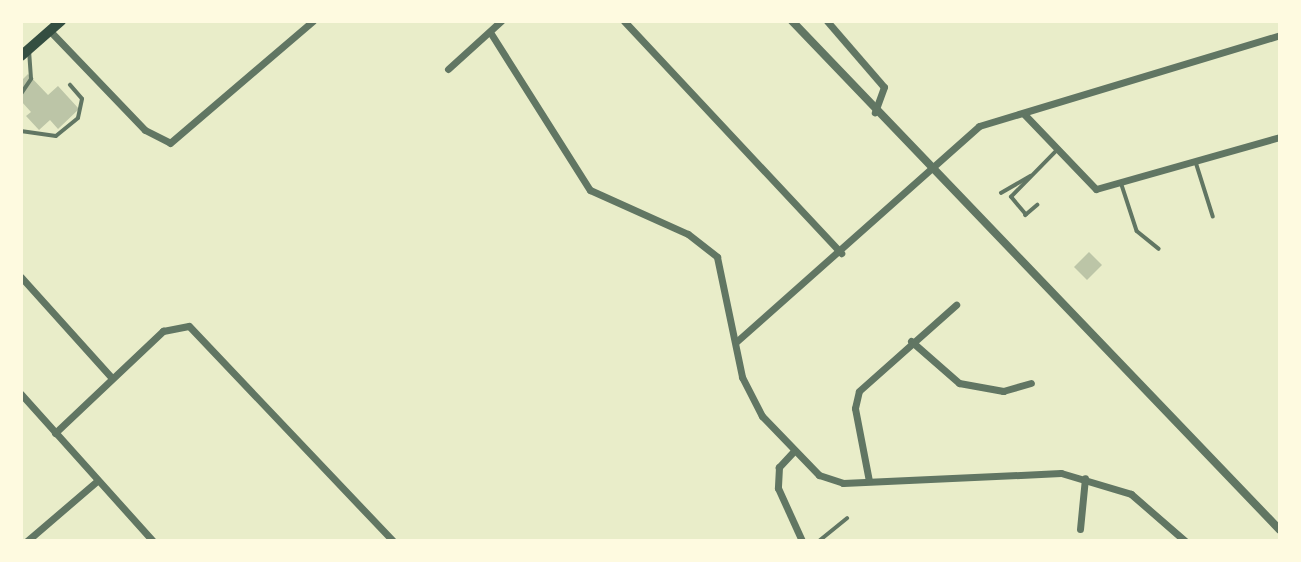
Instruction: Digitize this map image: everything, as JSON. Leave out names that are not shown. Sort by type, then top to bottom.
[{"type":"main road","points":[[25,53],[61,21]]},
{"type":"street","points":[[50,31],[145,130],[170,144],[313,21]]},
{"type":"street","points":[[448,69],[501,21]]},
{"type":"street","points":[[625,21],[841,253]]},
{"type":"street","points":[[792,21],[931,172],[1059,295],[1280,530]]},
{"type":"street","points":[[827,21],[884,87],[875,112]]},
{"type":"street","points":[[490,32],[590,190],[695,237],[717,257],[736,342],[754,402],[793,452],[828,480],[869,481],[1040,471],[1085,478],[1142,500],[1185,541]]},
{"type":"street","points":[[736,342],[841,253],[979,126],[1280,35]]},
{"type":"street","points":[[1024,114],[1088,187],[1122,185],[1280,137]]},
{"type":"street","points":[[21,277],[112,378]]},
{"type":"street","points":[[869,481],[855,400],[911,341],[956,305]]},
{"type":"street","points":[[55,433],[171,326],[197,329],[393,541]]},
{"type":"street","points":[[911,341],[959,383],[1003,391],[1031,383]]},
{"type":"street","points":[[21,394],[153,541]]},
{"type":"street","points":[[793,452],[779,467],[778,488],[802,541]]},
{"type":"street","points":[[1080,529],[1085,478]]},
{"type":"street","points":[[27,541],[97,481]]},
{"type":"lane","points":[[99,21],[111,21]]},
{"type":"lane","points":[[21,94],[31,79],[25,53]]},
{"type":"lane","points":[[21,131],[56,136],[78,118],[82,99],[70,85]]},
{"type":"lane","points":[[1038,205],[1026,215],[1010,200],[1056,151]]},
{"type":"lane","points":[[1196,162],[1213,216]]},
{"type":"lane","points":[[1001,193],[1031,176]]},
{"type":"lane","points":[[1122,185],[1135,227],[1159,249]]},
{"type":"lane","points":[[819,541],[848,518]]},
{"type":"building","points":[[28,74],[48,95],[58,86],[79,109],[58,129],[50,120],[39,130],[26,116],[31,112],[21,101],[21,81]]},
{"type":"building","points":[[1089,252],[1102,265],[1087,280],[1074,267]]}]
